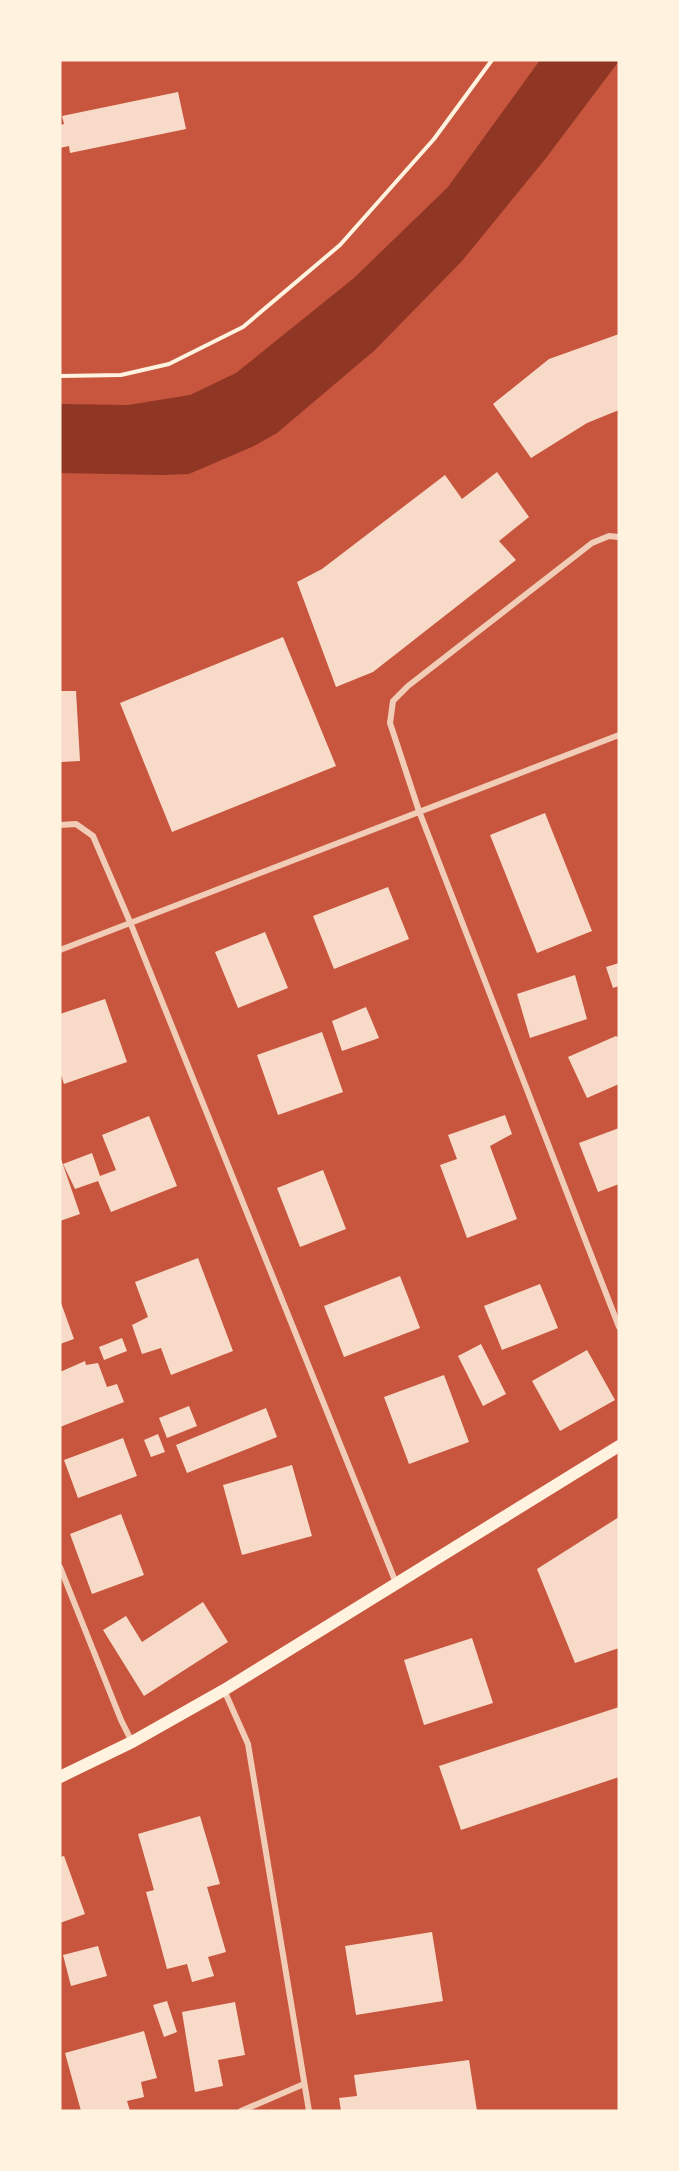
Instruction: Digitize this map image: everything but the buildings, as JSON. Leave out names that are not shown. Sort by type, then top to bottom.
[{"type":"main road","points":[[60,1777],[132,1742],[224,1690],[619,1446]]},
{"type":"street","points":[[619,537],[609,536],[592,543],[408,686],[393,701],[390,723],[419,811],[619,1327]]},
{"type":"street","points":[[60,950],[619,735]]},
{"type":"street","points":[[60,825],[76,824],[93,836],[130,922],[396,1583]]},
{"type":"street","points":[[60,1567],[121,1720],[132,1742]]},
{"type":"street","points":[[224,1690],[248,1744],[309,2111]]},
{"type":"street","points":[[241,2111],[304,2084]]},
{"type":"path","points":[[60,376],[122,375],[169,364],[243,327],[340,245],[434,139],[492,60]]},
{"type":"shaded area","points":[[540,60],[619,61],[546,158],[462,261],[375,350],[277,433],[254,446],[189,474],[60,473],[60,404],[128,405],[190,395],[236,373],[354,278],[448,187]]}]
